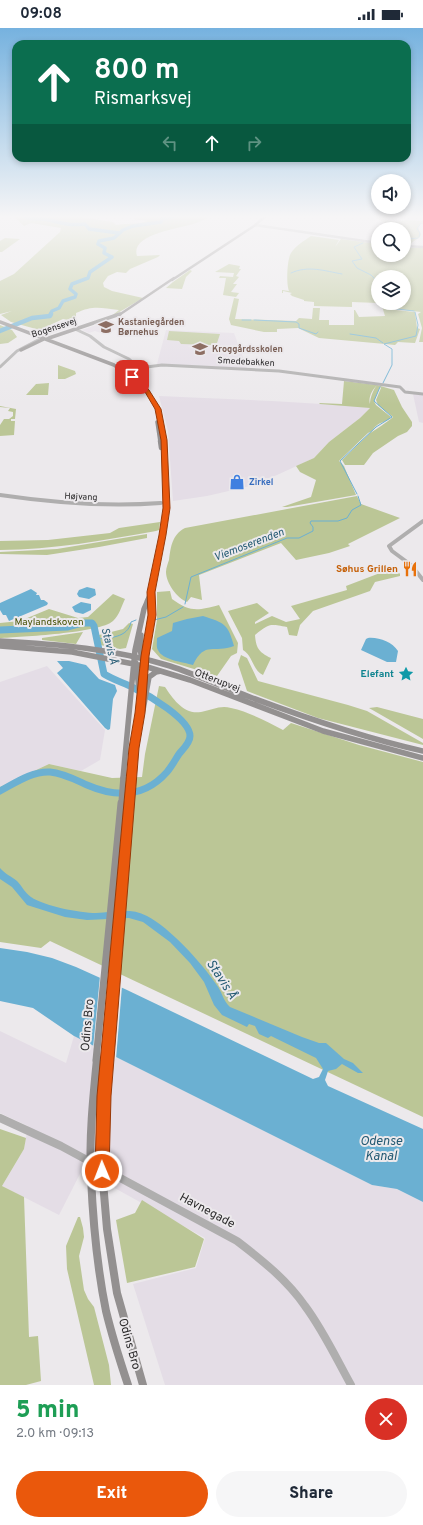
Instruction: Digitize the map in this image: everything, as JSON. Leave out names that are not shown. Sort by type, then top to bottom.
[{"type":"main road","name":"Bogensevej","points":[[44,339],[105,321],[123,314],[174,278]]},
{"type":"main road","points":[[0,322],[114,365],[132,377],[147,391],[158,409],[163,434],[166,508],[163,535],[151,592],[141,620],[139,661],[142,698],[136,738]]},
{"type":"main road","name":"Bogensevej","points":[[44,339],[76,329]]},
{"type":"main road","points":[[21,350],[44,339],[81,352]]},
{"type":"main road","points":[[139,661],[152,615],[151,592]]},
{"type":"main road","name":"Otterupvej","points":[[0,641],[32,642],[95,652],[188,672],[249,697],[350,732],[423,751]]},
{"type":"main road","name":"Otterupvej","points":[[0,646],[95,652]]},
{"type":"main road","name":"Otterupvej","points":[[103,654],[139,661],[154,669],[190,680],[308,726],[384,748],[423,756]]},
{"type":"main road","name":"Odins Bro","points":[[128,1385],[112,1334],[104,1300],[94,1230],[90,1154],[92,1108],[132,679],[139,661]]},
{"type":"main road","points":[[142,698],[142,687],[149,677],[156,672],[161,671]]},
{"type":"main road","name":"Odins Bro","points":[[142,698],[131,778],[104,1096],[102,1148],[107,1229],[118,1293],[143,1385]]},
{"type":"street","name":"Smedebakken","points":[[76,329],[90,336],[104,347],[129,359],[139,368],[162,365],[279,371],[400,387],[405,392],[423,394]]},
{"type":"street","name":"Bogensevej","points":[[0,367],[26,346],[44,339]]},
{"type":"street","name":"Bogensevej","points":[[12,356],[21,350]]},
{"type":"street","name":"Højvang","points":[[0,495],[45,502],[80,505],[116,506],[162,503]]},
{"type":"street","points":[[423,521],[389,546],[389,548],[411,565],[423,580]]},
{"type":"street","name":"Havnegade","points":[[0,1118],[61,1146],[237,1241],[260,1258],[280,1275],[298,1296],[319,1327],[351,1385]]},
{"type":"shaded area","name":"Kastaniegården Børnehus","points":[[111,320],[123,327],[104,334],[95,331],[89,333],[82,330]]},
{"type":"shaded area","name":"Kroggårdsskolen","points":[[166,330],[234,333],[247,368],[157,364]]},
{"type":"shaded area","points":[[413,394],[423,395],[423,423],[419,422]]},
{"type":"shaded area","points":[[159,396],[371,407],[360,418],[329,442],[314,458],[246,487],[207,496],[173,501],[168,431]]},
{"type":"shaded area","points":[[47,666],[105,730],[100,760],[81,771],[49,764],[0,787],[0,682]]},
{"type":"shaded area","points":[[0,1031],[66,1063],[74,1036],[372,1185],[397,1189],[423,1202],[423,1385],[165,1385],[133,1284],[196,1268],[205,1238],[82,1170],[59,1215],[2,1186],[24,1149],[28,1126],[0,1113]]},
{"type":"green space","points":[[5,278],[106,278],[103,283],[104,287],[112,291],[143,298],[111,317],[119,310],[97,308],[82,310],[76,313],[76,318],[74,321],[63,319],[48,326],[55,329],[69,323],[71,324],[70,327],[44,334],[36,329],[11,322],[1,315],[12,311],[0,314],[0,281]]},
{"type":"green space","points":[[178,278],[186,278],[182,289],[166,288]]},
{"type":"green space","points":[[226,278],[238,278],[233,284],[237,284],[231,292],[239,293],[236,297],[223,295]]},
{"type":"green space","points":[[287,278],[371,278],[371,303],[352,302],[352,307],[314,306],[314,302],[304,301],[292,296],[290,294],[292,293],[283,291],[282,293],[282,290],[289,291]]},
{"type":"green space","points":[[411,278],[423,278],[423,342],[419,342],[422,328],[418,314],[421,312],[404,310],[411,310]]},
{"type":"green space","points":[[234,298],[239,299],[235,319],[296,321],[299,318],[312,319],[313,308],[320,308],[319,320],[329,320],[329,325],[354,325],[354,310],[359,317],[385,316],[383,310],[415,312],[417,328],[420,329],[415,343],[398,342],[395,345],[319,338],[298,328],[277,329],[277,332],[264,332],[231,325],[229,319]]},
{"type":"green space","points":[[0,325],[12,330],[17,337],[8,343],[0,344]]},
{"type":"green space","points":[[169,331],[220,334],[217,343],[213,343],[212,345],[181,344],[179,341],[167,340]]},
{"type":"green space","points":[[58,365],[75,371],[76,374],[65,379],[58,379]]},
{"type":"green space","points":[[344,381],[377,385],[394,390],[402,407],[412,422],[412,426],[407,432],[398,436],[373,453],[364,465],[345,465],[342,460],[370,433],[393,417],[378,405],[376,400],[381,388],[380,387],[374,401],[376,405],[391,417],[376,426],[339,461],[344,466],[356,495],[282,507],[311,497],[316,480],[300,472],[296,466],[314,458],[329,442],[360,418],[370,408],[319,403],[342,404]]},
{"type":"green space","points":[[49,383],[48,395],[26,395],[36,384]]},
{"type":"green space","points":[[0,406],[16,409],[15,419],[11,419],[11,421],[15,421],[14,435],[0,436],[0,425],[4,419],[9,419],[13,416],[13,412],[8,411],[10,408]]},
{"type":"green space","points":[[357,496],[361,504],[400,518],[348,544],[350,546],[329,553],[296,560],[281,543],[199,575],[202,600],[191,597],[187,602],[183,600],[173,590],[168,581],[166,570],[173,541],[177,534],[185,528]]},
{"type":"green space","points":[[160,522],[159,530],[156,531],[59,546],[20,550],[0,550],[0,541],[48,540],[110,533],[119,528]]},
{"type":"green space","points":[[147,534],[147,538],[47,555],[0,554],[0,552],[57,549]]},
{"type":"green space","points":[[396,569],[400,576],[375,582],[370,591],[313,611],[300,625],[297,636],[289,635],[287,627],[273,625],[267,626],[255,635],[258,649],[263,654],[271,658],[263,675],[257,670],[249,656],[243,650],[242,638],[228,611],[257,603],[269,613],[255,622],[255,624],[272,616],[286,622],[300,619],[291,606],[347,590],[346,586],[380,573],[390,573]]},
{"type":"green space","points":[[170,591],[172,599],[189,608],[199,609],[219,605],[238,643],[237,653],[231,656],[217,676],[161,659],[152,649],[157,620],[157,592]]},
{"type":"green space","name":"Maylandskoven","points":[[113,594],[125,599],[115,619],[105,625],[93,629],[59,634],[0,638],[0,623],[20,621],[49,609],[78,618],[88,617]]},
{"type":"green space","points":[[129,623],[133,624],[126,648],[120,649],[100,645],[99,635],[123,629]]},
{"type":"green space","points":[[83,632],[76,644],[42,640],[42,638]]},
{"type":"green space","points":[[241,655],[247,658],[258,681],[367,711],[423,743],[423,745],[318,718],[247,691],[238,664]]},
{"type":"green space","points":[[159,686],[165,687],[175,701],[184,709],[189,711],[201,712],[220,707],[227,707],[251,714],[283,730],[291,723],[359,745],[423,762],[423,1117],[50,941],[41,948],[0,942],[0,787],[49,764],[112,778],[142,777],[145,754]]},
{"type":"green space","points":[[377,707],[423,719],[423,739],[369,708]]},
{"type":"green space","points":[[0,1129],[26,1138],[24,1149],[2,1186],[24,1197],[29,1337],[38,1336],[41,1381],[26,1385],[0,1385]]},
{"type":"green space","points":[[142,1200],[204,1239],[195,1267],[127,1283],[116,1220],[135,1213]]},
{"type":"green space","points":[[78,1217],[80,1217],[84,1237],[79,1256],[84,1290],[94,1307],[109,1365],[111,1385],[94,1385],[67,1269],[66,1246]]},
{"type":"water","points":[[87,587],[95,589],[96,595],[89,599],[79,597],[77,594],[79,590]]},
{"type":"water","points":[[31,589],[37,593],[36,595],[39,595],[41,600],[48,603],[47,605],[9,621],[6,615],[3,615],[0,610],[0,603]]},
{"type":"water","points":[[81,602],[91,604],[91,610],[83,614],[75,612],[72,607]]},
{"type":"water","points":[[203,616],[224,625],[230,633],[234,646],[206,650],[197,657],[193,665],[168,658],[160,653],[157,647],[157,638],[172,631],[173,623]]},
{"type":"water","points":[[366,639],[381,639],[392,645],[398,651],[396,662],[387,662],[361,650]]},
{"type":"water","points":[[57,661],[69,661],[86,665],[99,679],[115,685],[117,691],[113,699],[110,729],[108,730],[105,728],[57,673],[63,668]]},
{"type":"water","name":"Odense Kanal","points":[[0,868],[17,881],[29,895],[44,903],[81,912],[96,913],[128,911],[141,913],[147,916],[156,921],[175,937],[194,956],[210,975],[230,1007],[302,1037],[319,1043],[326,1043],[344,1059],[353,1063],[363,1073],[358,1073],[342,1064],[336,1069],[328,1071],[325,1080],[328,1086],[423,1129],[423,1202],[397,1189],[372,1185],[74,1036],[33,1008],[0,1001],[0,948],[27,952],[52,958],[76,967],[313,1079],[319,1077],[323,1069],[316,1058],[271,1036],[268,1038],[259,1034],[255,1026],[249,1024],[247,1027],[222,1015],[214,1005],[204,982],[190,963],[170,942],[143,922],[129,918],[87,920],[65,917],[27,905],[12,887],[0,879]]},
{"type":"pier","points":[[100,976],[122,986],[116,1059],[93,1048]]},
{"type":"waterway","name":"Stavis Å","points":[[50,315],[52,311],[59,308],[63,301],[75,297],[76,294],[70,289],[72,284],[87,278]]},
{"type":"waterway","name":"Viemoserenden","points":[[406,310],[414,311]]},
{"type":"waterway","name":"Viemoserenden","points":[[383,383],[392,365],[392,349],[384,344],[416,336],[418,325],[415,312]]},
{"type":"waterway","name":"Stavis Å","points":[[0,331],[32,318],[50,316],[51,314]]},
{"type":"waterway","points":[[242,320],[251,320]]},
{"type":"waterway","points":[[254,320],[296,322],[299,324],[299,328],[316,334],[318,332]]},
{"type":"waterway","points":[[350,334],[376,338],[383,343]]},
{"type":"waterway","name":"Viemoserenden","points":[[357,494],[340,461],[376,427],[392,417],[374,401],[380,387]]},
{"type":"waterway","name":"Viemoserenden","points":[[185,604],[191,577],[287,538],[299,538],[313,531],[313,527],[310,523],[311,521],[338,521],[347,518],[352,510],[361,505],[358,496]]},
{"type":"waterway","name":"Viemoserenden","points":[[154,620],[166,617],[183,607]]},
{"type":"waterway","name":"Viemoserenden","points":[[96,639],[122,634],[126,631],[131,622],[136,620]]},
{"type":"waterway","name":"Stavis Å","points":[[0,630],[67,627],[82,623],[92,623],[94,626],[104,674],[140,691],[167,708],[183,722],[188,729],[190,736],[188,743],[167,772],[158,780],[140,791],[130,793],[109,792],[87,785],[65,775],[50,772],[30,775],[0,791]]},
{"type":"place","name":"Kastaniegården Børnehus","points":[[106,327]]},
{"type":"place","name":"Kroggårdsskolen","points":[[200,349]]},
{"type":"place","name":"Zirkel","points":[[237,482]]},
{"type":"place","name":"Søhus Grillen","points":[[410,569]]},
{"type":"place","name":"Elefant","points":[[406,674]]},
{"type":"route","points":[[102,1171],[104,1096],[134,748],[139,723],[145,656],[152,615],[151,592],[163,535],[166,508],[164,440],[158,409],[147,391],[132,377]]}]
